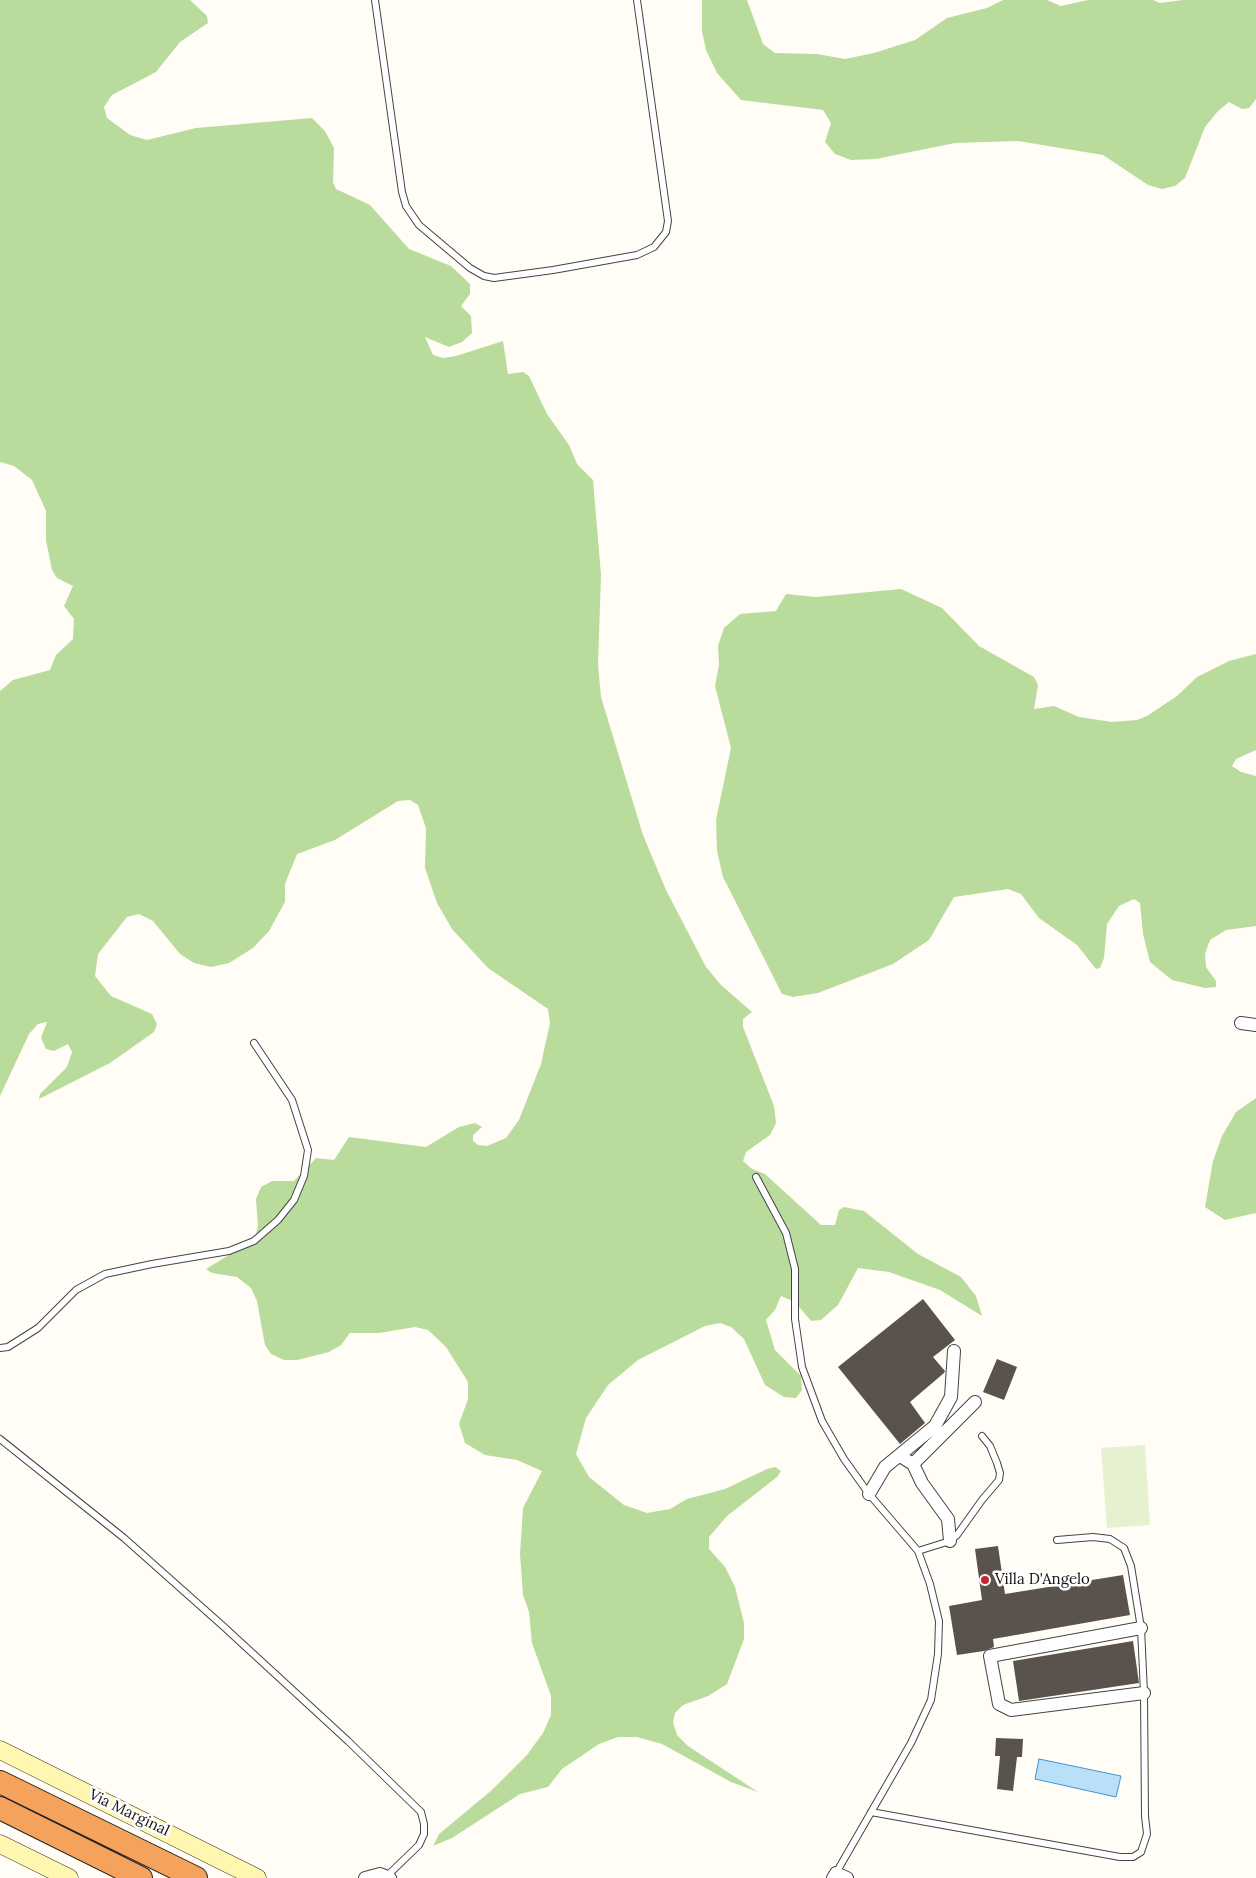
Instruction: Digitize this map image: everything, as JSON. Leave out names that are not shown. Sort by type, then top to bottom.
[{"type":"highway","points":[[0,1782],[196,1878]]},
{"type":"highway","points":[[0,1808],[142,1878]]},
{"type":"street","points":[[1241,1023],[1256,1025]]},
{"type":"street","points":[[869,1494],[885,1467],[935,1426],[950,1397],[954,1351]]},
{"type":"street","points":[[913,1464],[975,1402]]},
{"type":"street","points":[[900,1456],[913,1464],[922,1483],[948,1519],[950,1542]]},
{"type":"street","points":[[1141,1628],[990,1656],[998,1704],[1011,1710],[1144,1693]]},
{"type":"street","name":"Via Marginal","points":[[0,1750],[256,1878]]},
{"type":"street","points":[[0,1844],[70,1878]]},
{"type":"street","points":[[369,1877],[380,1874],[388,1877]]},
{"type":"lane","points":[[375,0],[402,192],[406,206],[419,225],[470,268],[484,276],[494,278],[637,255],[654,248],[666,232],[668,221],[637,0]]},
{"type":"lane","points":[[0,1348],[8,1347],[38,1328],[76,1290],[105,1274],[229,1251],[254,1241],[278,1220],[298,1192],[304,1176],[308,1150],[292,1100],[254,1044]]},
{"type":"lane","points":[[756,1177],[786,1233],[794,1269],[795,1319],[802,1367],[822,1421],[844,1459],[869,1494],[918,1551],[930,1584],[939,1621],[938,1654],[931,1700],[911,1743],[871,1812],[839,1876]]},
{"type":"lane","points":[[918,1551],[950,1542],[957,1536],[982,1500],[999,1480],[998,1462],[990,1446],[982,1436]]},
{"type":"lane","points":[[0,1439],[124,1538],[251,1652],[421,1812],[424,1834],[419,1845],[388,1877]]},
{"type":"lane","points":[[871,1812],[1120,1857],[1133,1857],[1141,1852],[1147,1834],[1145,1816],[1144,1693],[1141,1628],[1130,1566],[1124,1548],[1110,1539],[1093,1537],[1057,1540]]},
{"type":"green space","points":[[0,0],[190,0],[207,16],[208,23],[180,42],[156,72],[112,95],[104,107],[107,118],[130,135],[147,140],[196,128],[312,118],[325,131],[334,148],[333,182],[336,189],[370,205],[409,249],[451,266],[470,284],[470,294],[461,306],[471,316],[472,333],[462,342],[449,347],[425,337],[433,355],[443,358],[456,356],[503,341],[508,374],[523,372],[529,376],[547,414],[569,445],[577,464],[593,480],[601,575],[598,665],[601,697],[643,835],[666,890],[706,967],[721,985],[752,1012],[743,1019],[743,1027],[774,1106],[776,1123],[770,1135],[746,1152],[743,1161],[752,1169],[765,1174],[821,1225],[835,1225],[839,1210],[844,1207],[864,1211],[918,1254],[961,1277],[976,1296],[982,1316],[940,1290],[889,1272],[858,1268],[838,1305],[821,1320],[811,1321],[795,1302],[781,1296],[775,1310],[766,1320],[775,1350],[801,1376],[802,1390],[796,1398],[784,1397],[765,1385],[744,1339],[731,1327],[720,1323],[705,1326],[638,1360],[608,1385],[586,1418],[576,1454],[589,1477],[624,1505],[647,1513],[670,1509],[687,1499],[725,1489],[767,1469],[775,1467],[781,1471],[777,1477],[727,1516],[709,1537],[709,1549],[725,1567],[735,1587],[744,1623],[744,1639],[727,1684],[708,1696],[683,1705],[675,1713],[673,1722],[677,1735],[688,1746],[758,1792],[731,1782],[662,1744],[637,1737],[618,1737],[599,1744],[562,1769],[548,1787],[520,1794],[452,1838],[433,1846],[439,1834],[492,1790],[527,1755],[543,1733],[551,1715],[551,1696],[532,1643],[529,1612],[523,1595],[520,1554],[523,1508],[542,1471],[517,1460],[485,1455],[465,1443],[459,1424],[468,1399],[468,1382],[446,1347],[428,1330],[415,1327],[379,1333],[350,1333],[341,1345],[329,1352],[297,1360],[284,1360],[271,1354],[265,1345],[257,1301],[251,1288],[237,1277],[212,1273],[206,1269],[255,1239],[258,1226],[256,1199],[261,1187],[272,1181],[294,1181],[316,1158],[334,1160],[349,1137],[426,1147],[459,1127],[475,1123],[482,1127],[473,1135],[473,1141],[478,1145],[487,1146],[506,1138],[519,1120],[541,1064],[550,1023],[548,1009],[488,968],[452,929],[437,903],[425,868],[426,828],[418,805],[410,800],[398,801],[335,840],[297,854],[285,884],[285,902],[269,931],[253,948],[229,963],[211,967],[194,963],[180,954],[153,921],[139,914],[127,917],[98,954],[95,976],[111,996],[152,1014],[157,1024],[154,1032],[110,1063],[39,1099],[40,1094],[67,1067],[72,1052],[68,1044],[54,1051],[46,1049],[41,1038],[47,1022],[38,1024],[29,1034],[0,1096],[0,691],[13,680],[50,670],[56,655],[73,639],[74,619],[64,606],[73,586],[57,578],[52,570],[46,540],[46,511],[32,480],[14,466],[0,462]]},
{"type":"green space","points":[[702,0],[747,0],[763,44],[775,53],[817,54],[845,59],[874,53],[915,40],[947,18],[987,8],[1003,0],[1047,0],[1061,6],[1088,0],[1153,0],[1160,3],[1183,0],[1256,0],[1256,99],[1249,108],[1242,109],[1229,102],[1218,111],[1205,127],[1185,178],[1175,186],[1162,189],[1148,185],[1103,155],[1018,141],[955,143],[876,159],[851,160],[835,154],[825,142],[831,123],[823,110],[741,100],[717,73],[706,50],[702,31]]},
{"type":"green space","points":[[901,589],[942,608],[979,646],[1034,677],[1038,685],[1034,709],[1054,706],[1079,717],[1112,722],[1137,720],[1147,716],[1177,696],[1197,677],[1229,661],[1256,654],[1256,750],[1236,759],[1232,766],[1241,772],[1256,776],[1256,926],[1226,930],[1210,940],[1205,954],[1206,967],[1216,981],[1216,987],[1205,988],[1172,980],[1150,962],[1143,934],[1140,903],[1134,899],[1119,906],[1107,924],[1104,958],[1100,968],[1096,969],[1077,945],[1039,918],[1021,894],[1008,889],[954,897],[929,940],[893,964],[818,993],[793,997],[782,994],[723,877],[717,851],[716,820],[731,748],[715,686],[719,665],[718,646],[724,628],[740,614],[776,611],[786,594],[816,597]]},
{"type":"green space","points":[[1256,1098],[1256,1213],[1225,1220],[1205,1207],[1213,1161],[1222,1136],[1236,1112]]},
{"type":"green space","points":[[1145,1445],[1150,1525],[1107,1528],[1101,1448]]},
{"type":"water","points":[[1039,1759],[1121,1776],[1116,1797],[1035,1779]]},
{"type":"building","points":[[923,1299],[955,1340],[933,1357],[945,1371],[944,1373],[910,1402],[925,1423],[900,1444],[838,1367]]},
{"type":"building","points":[[997,1359],[1017,1367],[1004,1400],[983,1392]]},
{"type":"building","points":[[998,1546],[1005,1594],[1123,1575],[1130,1615],[993,1639],[994,1647],[984,1651],[957,1655],[949,1606],[982,1600],[975,1549]]},
{"type":"building","points":[[1133,1641],[1139,1683],[1019,1701],[1013,1661]]},
{"type":"building","points":[[996,1738],[1023,1739],[1022,1757],[1017,1757],[1013,1791],[997,1789],[1000,1756],[995,1756]]},
{"type":"place","name":"Villa D'Angelo","points":[[985,1580]]}]
